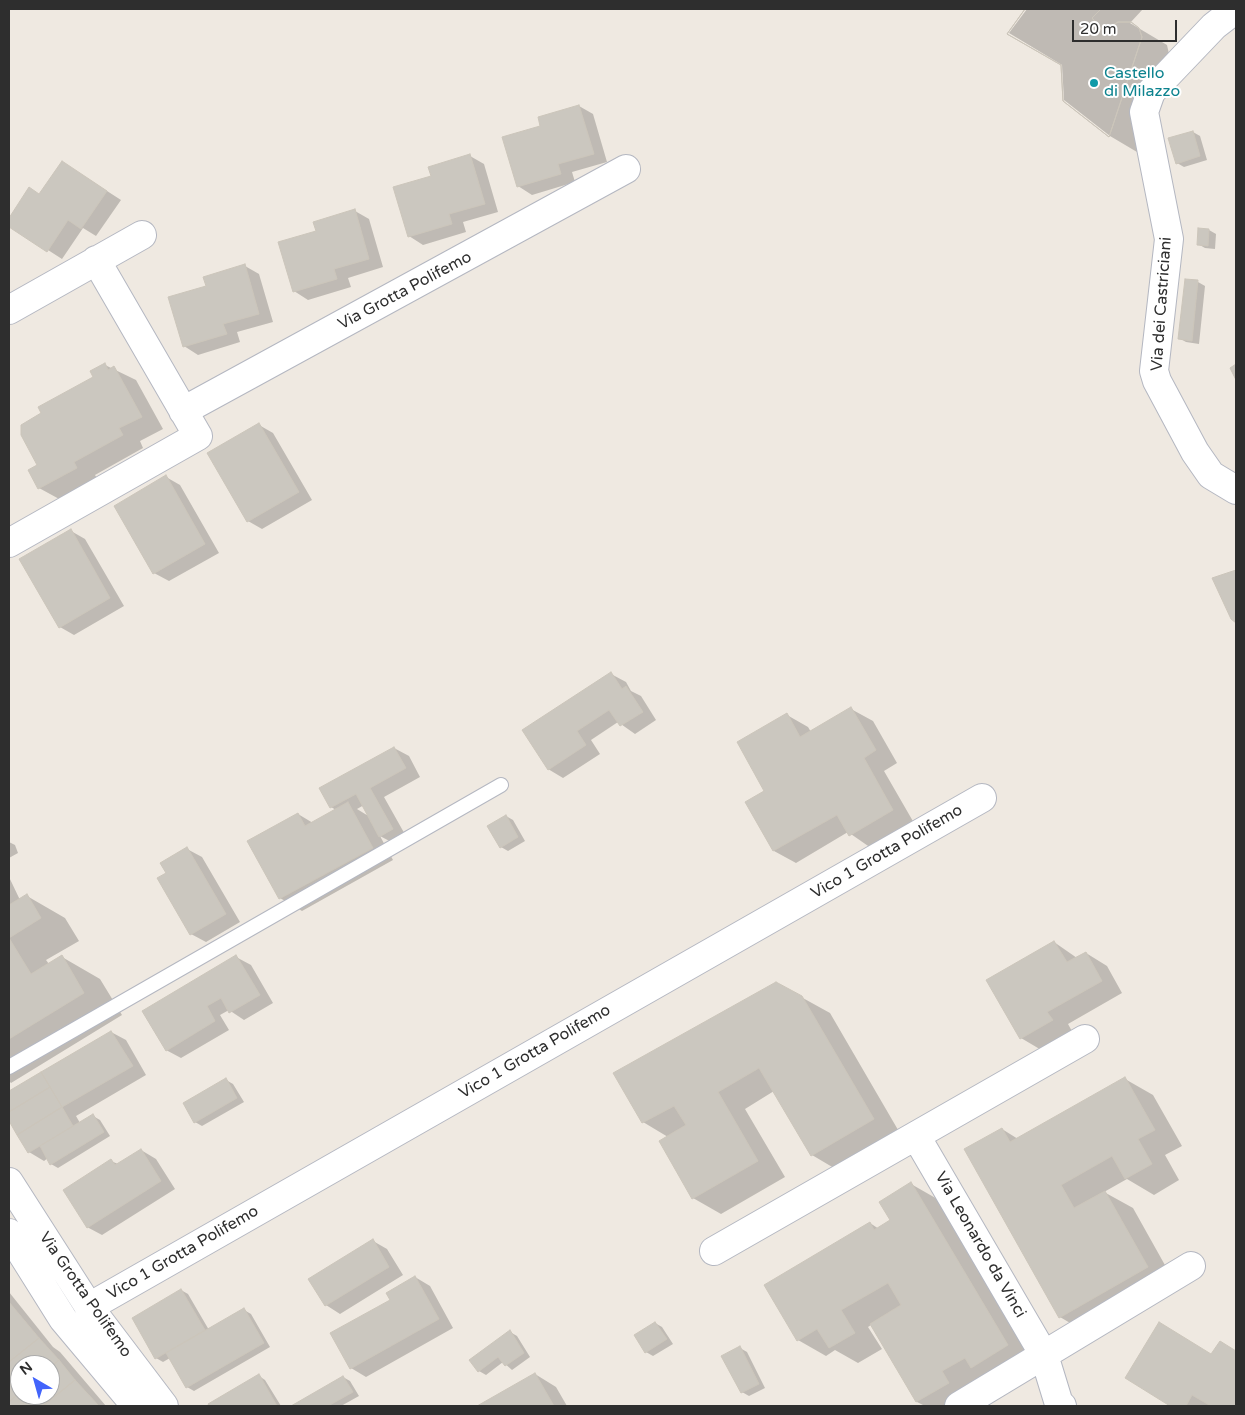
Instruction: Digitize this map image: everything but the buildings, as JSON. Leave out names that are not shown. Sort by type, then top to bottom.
[{"type":"street","name":"Via dei Castriciani","points":[[1236,9],[1214,26],[1151,92],[1144,112],[1168,239],[1154,371],[1157,381],[1194,452],[1211,475],[1236,490]]},
{"type":"street","name":"Via Grotta Polifemo","points":[[183,411],[626,169]]},
{"type":"street","points":[[9,310],[142,234]]},
{"type":"street","points":[[9,542],[198,436],[96,260]]},
{"type":"street","name":"Vico 1 Grotta Polifemo","points":[[89,1307],[982,798]]},
{"type":"street","points":[[714,1251],[1085,1039]]},
{"type":"street","name":"Via Leonardo da Vinci","points":[[916,1136],[1044,1355],[1058,1404],[1062,1406]]},
{"type":"street","name":"Via Grotta Polifemo","points":[[9,1182],[89,1307],[164,1406]]},
{"type":"street","name":"Via Grotta Polifemo","points":[[9,1233],[63,1319],[136,1406]]},
{"type":"street","points":[[960,1406],[1192,1266]]},
{"type":"lane","points":[[9,1066],[501,785]]},
{"type":"place","name":"Castello di Milazzo","points":[[1094,83]]}]
